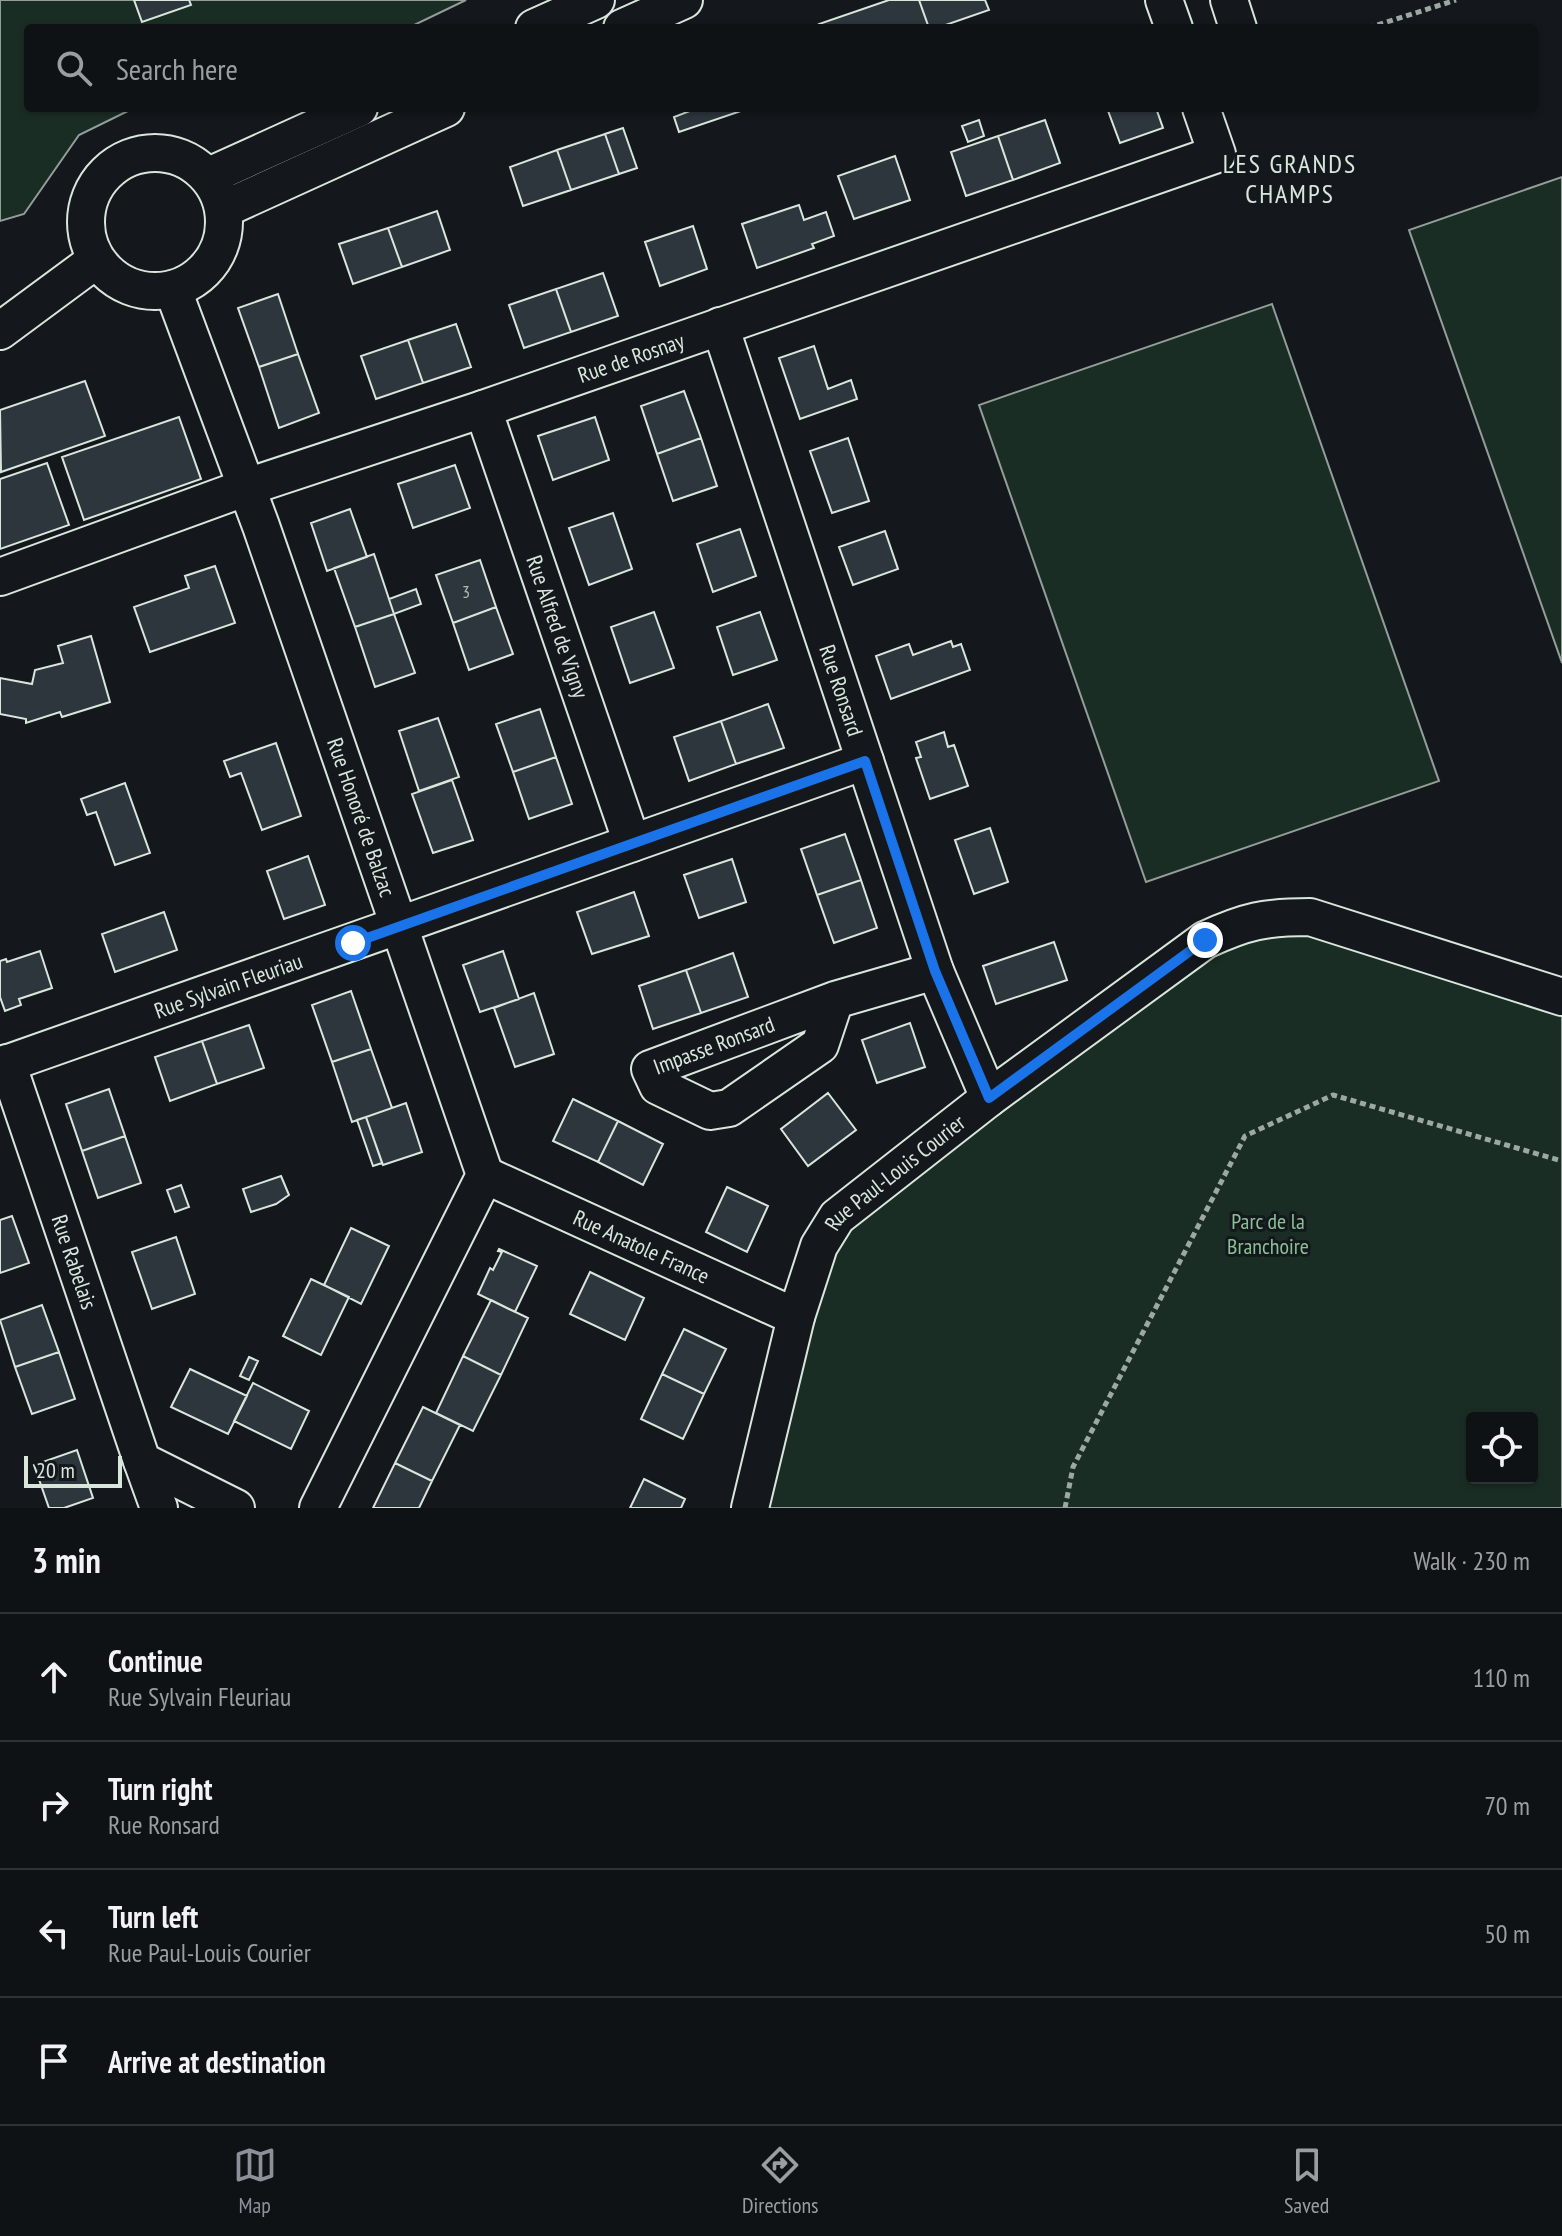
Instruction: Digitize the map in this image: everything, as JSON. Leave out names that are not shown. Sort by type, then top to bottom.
[{"type":"street","points":[[543,24],[596,0]]},
{"type":"street","points":[[631,24],[684,0]]},
{"type":"street","points":[[1164,0],[1173,24]]},
{"type":"street","points":[[1229,0],[1237,24]]},
{"type":"street","points":[[209,176],[350,112]]},
{"type":"street","points":[[224,209],[437,112]]},
{"type":"street","name":"Rue de Rosnay","points":[[0,577],[247,487],[483,409],[1217,154],[1202,112]]},
{"type":"street","points":[[157,151],[188,161],[209,176],[224,209],[223,237],[212,262],[191,281],[173,290],[137,289],[112,276],[96,260],[85,227],[89,198],[104,173],[129,157],[157,151]]},
{"type":"street","points":[[0,331],[96,260]]},
{"type":"street","name":"Rue Honoré de Balzac","points":[[173,290],[247,487],[485,1175]]},
{"type":"street","name":"Rue Ronsard","points":[[720,326],[935,971],[989,1098]]},
{"type":"street","name":"Rue Alfred de Vigny","points":[[483,409],[632,843]]},
{"type":"street","name":"Rue Sylvain Fleuriau","points":[[4,1065],[865,761]]},
{"type":"street","name":"Rue Paul-Louis Courier","points":[[750,1508],[796,1317],[819,1246],[837,1217],[989,1098],[1205,940],[1237,926],[1271,917],[1310,917],[1562,997]]},
{"type":"street","points":[[835,1000],[935,971]]},
{"type":"street","name":"Rue Rabelais","points":[[4,1065],[159,1508]]},
{"type":"street","points":[[318,1508],[485,1175]]},
{"type":"street","name":"Rue Anatole France","points":[[485,1175],[796,1317]]},
{"type":"street","points":[[142,1461],[236,1508]]},
{"type":"path","points":[[1381,24],[1456,0]]},
{"type":"path","points":[[1065,1508],[1073,1467],[1245,1136],[1333,1095],[1562,1161]]},
{"type":"green space","points":[[0,0],[466,0],[416,24],[24,24],[24,112],[126,112],[79,135],[24,214],[0,221]]},
{"type":"green space","points":[[1562,177],[1562,663],[1409,230]]},
{"type":"green space","points":[[1272,304],[1439,781],[1146,882],[979,405]]},
{"type":"green space","name":"Parc de la Branchoire","points":[[1271,917],[1562,997],[1562,1508],[750,1508],[819,1246],[989,1098]]},
{"type":"building","points":[[134,0],[189,0],[191,5],[142,22]]},
{"type":"building","points":[[889,0],[919,0],[928,24],[819,24]]},
{"type":"building","points":[[919,0],[985,0],[989,10],[949,24],[928,24]]},
{"type":"building","points":[[687,112],[738,112],[679,132],[674,117]]},
{"type":"building","points":[[1108,112],[1157,112],[1163,128],[1120,143]]},
{"type":"building","points":[[979,120],[984,136],[968,142],[962,126]]},
{"type":"building","points":[[1045,120],[1060,163],[1013,180],[998,136]]},
{"type":"building","points":[[623,128],[637,168],[619,174],[605,134]]},
{"type":"building","points":[[605,134],[619,174],[571,190],[557,150]]},
{"type":"building","points":[[998,136],[1013,180],[966,196],[951,152]]},
{"type":"building","points":[[557,150],[571,190],[523,206],[510,167]]},
{"type":"building","points":[[895,156],[910,200],[854,219],[838,176]]},
{"type":"building","points":[[799,205],[804,220],[826,212],[834,236],[812,244],[814,248],[757,268],[742,224]]},
{"type":"building","points":[[437,211],[450,250],[402,267],[388,228]]},
{"type":"building","points":[[693,226],[707,269],[660,286],[645,242]]},
{"type":"building","points":[[388,228],[402,267],[353,284],[339,244]]},
{"type":"building","points":[[603,273],[618,316],[571,332],[556,289]]},
{"type":"building","points":[[556,289],[571,332],[524,348],[509,305]]},
{"type":"building","points":[[278,294],[298,354],[259,367],[238,308]]},
{"type":"building","points":[[456,324],[471,367],[423,383],[408,340]]},
{"type":"building","points":[[408,340],[423,383],[376,399],[361,356]]},
{"type":"building","points":[[814,346],[828,389],[851,380],[857,399],[800,419],[779,358]]},
{"type":"building","points":[[298,354],[319,413],[279,428],[259,367]]},
{"type":"building","points":[[85,381],[105,436],[1,472],[0,410]]},
{"type":"building","points":[[684,391],[701,438],[657,454],[641,406]]},
{"type":"building","points":[[179,417],[201,479],[84,520],[62,457]]},
{"type":"building","points":[[595,417],[609,460],[553,480],[538,436]]},
{"type":"building","points":[[701,438],[717,486],[673,501],[657,454]]},
{"type":"building","points":[[848,438],[869,501],[832,513],[810,451]]},
{"type":"building","points":[[47,463],[69,525],[0,549],[0,479]]},
{"type":"building","points":[[455,465],[470,508],[413,528],[398,484]]},
{"type":"building","points":[[350,509],[367,557],[327,571],[311,523]]},
{"type":"building","points":[[613,513],[632,569],[589,585],[569,528]]},
{"type":"building","points":[[740,529],[756,576],[713,592],[697,544]]},
{"type":"building","points":[[885,531],[898,569],[853,585],[839,547]]},
{"type":"building","points":[[374,554],[394,614],[355,627],[334,568]]},
{"type":"building","points":[[480,560],[496,607],[453,623],[436,575]]},
{"type":"building","points":[[215,566],[235,623],[150,652],[134,607],[189,588],[185,576]]},
{"type":"building","points":[[416,589],[421,604],[394,614],[389,599]]},
{"type":"building","points":[[496,607],[513,654],[469,670],[453,623]]},
{"type":"building","points":[[654,612],[674,668],[630,683],[611,627]]},
{"type":"building","points":[[760,612],[777,660],[733,675],[717,627]]},
{"type":"building","points":[[394,614],[415,673],[375,687],[355,627]]},
{"type":"building","points":[[91,636],[110,702],[62,717],[60,712],[26,723],[26,719],[0,714],[0,678],[32,684],[35,670],[63,663],[58,646]]},
{"type":"building","points":[[951,641],[953,647],[961,644],[970,670],[891,699],[876,656],[909,644],[913,655]]},
{"type":"building","points":[[768,704],[784,748],[736,764],[721,721]]},
{"type":"building","points":[[540,709],[556,757],[513,772],[496,724]]},
{"type":"building","points":[[438,718],[459,777],[419,791],[399,731]]},
{"type":"building","points":[[721,721],[736,764],[689,781],[674,737]]},
{"type":"building","points":[[944,732],[948,747],[954,745],[968,786],[930,799],[916,758],[921,757],[916,742]]},
{"type":"building","points":[[276,743],[301,816],[262,830],[241,773],[230,777],[224,761]]},
{"type":"building","points":[[556,757],[572,804],[529,819],[513,772]]},
{"type":"building","points":[[452,780],[473,840],[433,853],[412,794]]},
{"type":"building","points":[[125,783],[150,853],[115,865],[96,812],[87,815],[81,799]]},
{"type":"building","points":[[990,828],[1008,882],[974,894],[955,840]]},
{"type":"building","points":[[845,834],[861,880],[817,895],[801,849]]},
{"type":"building","points":[[308,856],[325,905],[284,919],[267,871]]},
{"type":"building","points":[[732,859],[746,902],[699,918],[684,875]]},
{"type":"building","points":[[861,880],[877,928],[834,943],[817,895]]},
{"type":"building","points":[[634,892],[649,936],[592,954],[577,912]]},
{"type":"building","points":[[164,912],[177,950],[115,972],[102,934]]},
{"type":"building","points":[[1054,942],[1067,980],[996,1004],[983,966]]},
{"type":"building","points":[[40,951],[52,988],[19,999],[21,1005],[5,1011],[0,997],[0,961],[6,959],[7,962]]},
{"type":"building","points":[[503,951],[519,999],[480,1012],[463,965]]},
{"type":"building","points":[[733,953],[748,997],[701,1013],[686,970]]},
{"type":"building","points":[[686,970],[701,1013],[653,1029],[639,986]]},
{"type":"building","points":[[351,991],[371,1049],[332,1062],[312,1005]]},
{"type":"building","points":[[534,993],[554,1054],[515,1067],[494,1008]]},
{"type":"building","points":[[910,1023],[925,1067],[877,1083],[862,1040]]},
{"type":"building","points":[[249,1025],[264,1068],[217,1084],[202,1041]]},
{"type":"building","points":[[202,1041],[217,1084],[170,1101],[155,1057]]},
{"type":"building","points":[[371,1049],[392,1108],[352,1122],[332,1062]]},
{"type":"building","points":[[109,1089],[125,1136],[82,1151],[66,1104]]},
{"type":"building","points":[[828,1093],[856,1130],[808,1166],[781,1129]]},
{"type":"building","points":[[573,1099],[618,1121],[598,1162],[553,1141]]},
{"type":"building","points":[[406,1103],[422,1152],[383,1165],[366,1117]]},
{"type":"building","points":[[366,1117],[382,1163],[373,1166],[357,1120]]},
{"type":"building","points":[[618,1121],[663,1144],[643,1185],[598,1162]]},
{"type":"building","points":[[125,1136],[141,1183],[98,1198],[82,1151]]},
{"type":"building","points":[[281,1176],[289,1195],[276,1204],[251,1212],[243,1189]]},
{"type":"building","points":[[181,1185],[189,1207],[175,1212],[167,1190]]},
{"type":"building","points":[[727,1187],[768,1206],[747,1252],[706,1232]]},
{"type":"building","points":[[12,1216],[29,1263],[0,1273],[0,1220]]},
{"type":"building","points":[[351,1228],[389,1246],[361,1304],[324,1285]]},
{"type":"building","points":[[176,1237],[195,1294],[152,1309],[132,1252]]},
{"type":"building","points":[[499,1249],[537,1266],[515,1312],[478,1294],[490,1268],[493,1270],[502,1252]]},
{"type":"building","points":[[590,1272],[644,1298],[625,1340],[570,1314]]},
{"type":"building","points":[[311,1279],[349,1297],[321,1355],[283,1336]]},
{"type":"building","points":[[491,1300],[528,1318],[501,1375],[463,1356]]},
{"type":"building","points":[[42,1305],[59,1352],[15,1367],[0,1320]]},
{"type":"building","points":[[684,1329],[726,1349],[704,1394],[662,1374]]},
{"type":"building","points":[[59,1352],[75,1399],[32,1414],[15,1367]]},
{"type":"building","points":[[463,1356],[501,1375],[473,1431],[436,1413]]},
{"type":"building","points":[[249,1357],[258,1361],[249,1380],[240,1376]]},
{"type":"building","points":[[190,1369],[247,1396],[228,1434],[171,1407]]},
{"type":"building","points":[[662,1374],[704,1394],[683,1439],[641,1419]]},
{"type":"building","points":[[253,1383],[309,1411],[291,1449],[234,1421]]},
{"type":"building","points":[[423,1407],[460,1425],[432,1481],[395,1463]]},
{"type":"building","points":[[77,1450],[93,1498],[64,1508],[49,1508],[34,1465]]},
{"type":"building","points":[[395,1463],[432,1481],[419,1508],[373,1508]]},
{"type":"building","points":[[644,1479],[685,1499],[681,1508],[630,1508]]},
{"type":"district","name":"LES GRANDS CHAMPS","points":[[1290,178]]},
{"type":"route","points":[[353,943],[865,761],[935,971],[989,1098],[1205,940]]}]
